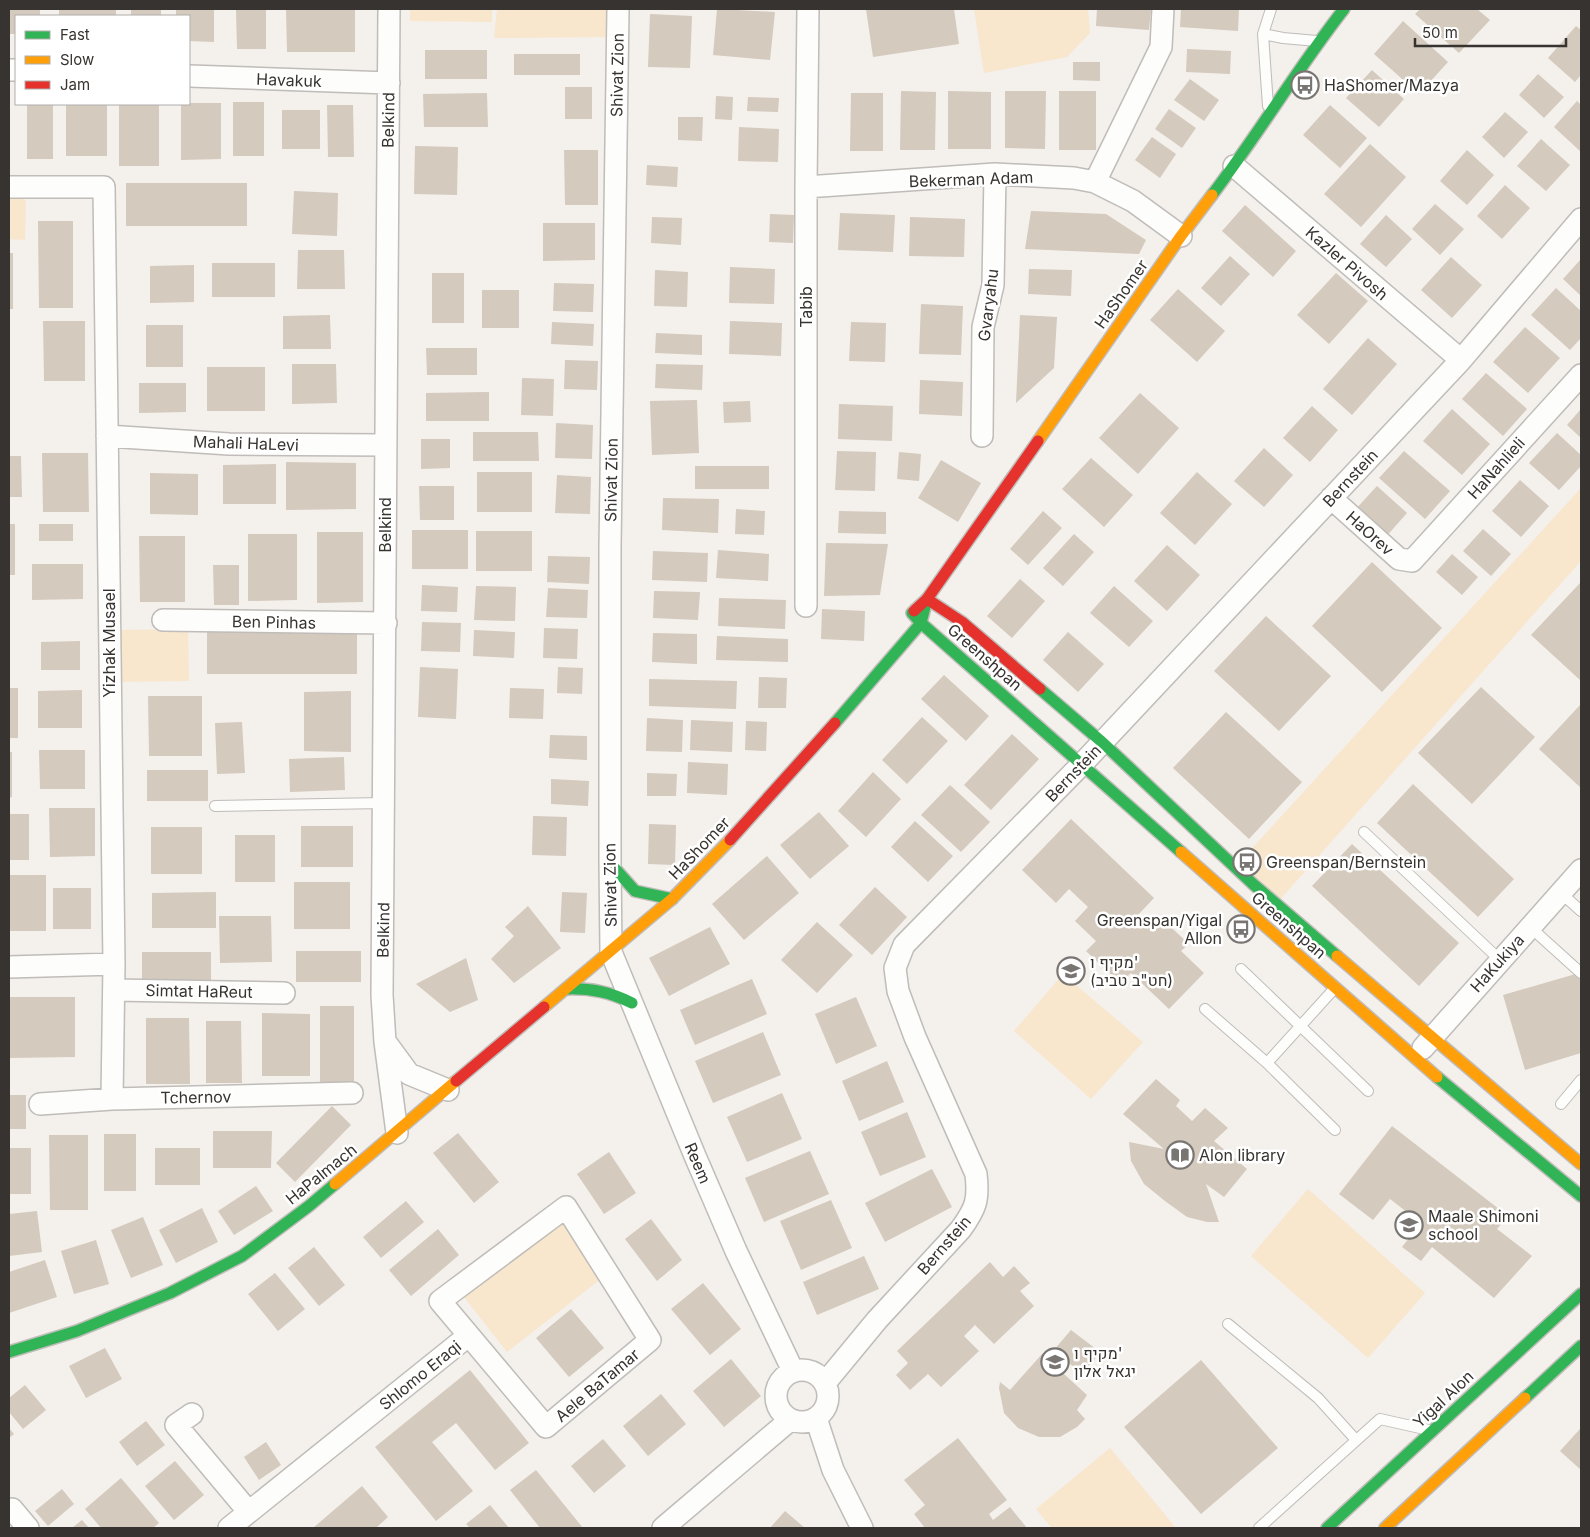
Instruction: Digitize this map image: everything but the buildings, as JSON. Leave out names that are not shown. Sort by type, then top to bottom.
[{"type":"street","name":"Belkind","points":[[389,9],[384,445],[386,623],[382,995],[397,1132]]},
{"type":"street","name":"Shivat Zion","points":[[611,952],[610,547],[618,9]]},
{"type":"street","name":"Tabib","points":[[806,606],[808,9]]},
{"type":"street","points":[[1095,182],[1161,47],[1163,9]]},
{"type":"street","name":"HaShomer","points":[[908,616],[928,599],[1181,236],[1234,166],[1319,41],[1344,9]]},
{"type":"street","name":"Havakuk","points":[[190,76],[389,83]]},
{"type":"street","name":"Kazler Pivosh","points":[[1234,166],[1460,360]]},
{"type":"street","name":"Bekerman Adam","points":[[806,187],[995,174],[1074,178],[1095,182],[1133,201],[1181,236]]},
{"type":"street","name":"Gvaryahu","points":[[982,436],[983,326],[993,285],[995,174]]},
{"type":"street","name":"Yizhak Musael","points":[[9,187],[104,187],[114,964],[112,1099]]},
{"type":"street","name":"Bernstein","points":[[825,1383],[877,1320],[961,1228],[973,1212],[978,1192],[976,1174],[915,1037],[898,991],[895,968],[904,945],[1082,764],[1460,360],[1581,219]]},
{"type":"street","name":"HaNahlieli","points":[[1412,561],[1581,375]]},
{"type":"street","name":"Mahali HaLevi","points":[[107,436],[230,444],[384,445]]},
{"type":"street","name":"HaOrev","points":[[1331,498],[1399,559],[1412,561]]},
{"type":"street","name":"HaShomer","points":[[611,952],[672,899],[708,864],[804,759],[921,623],[928,599]]},
{"type":"street","name":"Greenshpan","points":[[928,599],[962,622],[1102,742],[1253,884],[1581,1164]]},
{"type":"street","name":"Greenshpan","points":[[908,616],[921,623],[1454,1092],[1581,1196]]},
{"type":"street","name":"Ben Pinhas","points":[[162,620],[386,623]]},
{"type":"street","name":"HaShomer","points":[[804,759],[870,665]]},
{"type":"street","points":[[610,863],[635,891],[672,899]]},
{"type":"street","name":"HaKukiya","points":[[1415,1058],[1431,1037],[1581,870]]},
{"type":"street","name":"HaPalmach","points":[[9,1352],[102,1321],[170,1292],[242,1256],[309,1206],[611,952]]},
{"type":"street","name":"Reem","points":[[611,952],[736,1251],[793,1371]]},
{"type":"street","points":[[9,967],[114,964]]},
{"type":"street","points":[[566,989],[588,988],[611,992],[632,1002]]},
{"type":"street","name":"Simtat HaReut","points":[[114,990],[284,993]]},
{"type":"street","points":[[386,1042],[409,1074],[448,1090]]},
{"type":"street","name":"Tchernov","points":[[40,1104],[112,1099],[352,1094]]},
{"type":"street","name":"Shlomo Eraqi","points":[[229,1528],[468,1336],[440,1301],[566,1207],[588,1241]]},
{"type":"street","name":"Aele BaTamar","points":[[468,1336],[546,1427],[650,1340],[588,1241]]},
{"type":"street","name":"Yigal Alon","points":[[1327,1528],[1581,1294]]},
{"type":"street","points":[[1385,1528],[1581,1346]]},
{"type":"street","points":[[800,1370],[814,1373],[825,1383],[828,1398],[822,1413],[816,1418],[799,1422],[790,1420],[778,1407],[776,1390],[779,1382],[785,1375],[800,1370]]},
{"type":"street","points":[[192,1414],[176,1425],[248,1512]]},
{"type":"street","points":[[816,1418],[834,1470],[862,1528]]},
{"type":"street","points":[[663,1528],[790,1420]]},
{"type":"street","points":[[9,1512],[12,1509],[28,1528]]},
{"type":"lane","points":[[1269,115],[1263,34],[1271,9]]},
{"type":"lane","points":[[1263,34],[1319,41]]},
{"type":"lane","points":[[215,806],[384,803]]},
{"type":"lane","points":[[1364,832],[1500,960]]},
{"type":"lane","points":[[1561,893],[1581,911]]},
{"type":"lane","points":[[1530,927],[1581,973]]},
{"type":"lane","points":[[1241,969],[1368,1091]]},
{"type":"lane","points":[[1267,1063],[1334,988]]},
{"type":"lane","points":[[1205,1009],[1267,1063],[1335,1130]]},
{"type":"lane","points":[[1561,1104],[1581,1080]]},
{"type":"lane","points":[[1228,1324],[1318,1398],[1356,1440]]},
{"type":"lane","points":[[1258,1528],[1380,1419],[1432,1430]]},
{"type":"shaded area","points":[[410,9],[492,9],[492,22],[410,21]]},
{"type":"shaded area","points":[[497,9],[606,9],[606,37],[494,38]]},
{"type":"shaded area","points":[[974,9],[1088,9],[1090,33],[1067,57],[984,73]]},
{"type":"shaded area","points":[[9,193],[21,193],[26,202],[25,240],[9,239]]},
{"type":"shaded area","points":[[1581,488],[1581,561],[1276,904],[1235,867]]},
{"type":"shaded area","points":[[188,629],[189,681],[119,682],[118,630]]},
{"type":"shaded area","points":[[1063,974],[1143,1042],[1091,1099],[1014,1031]]},
{"type":"shaded area","points":[[1308,1189],[1425,1293],[1368,1358],[1251,1256]]},
{"type":"shaded area","points":[[565,1222],[602,1278],[507,1352],[464,1297]]},
{"type":"shaded area","points":[[1110,1448],[1176,1528],[1052,1528],[1036,1509]]},
{"type":"traffic: fast","points":[[1212,195],[1344,9]]},
{"type":"traffic: fast","points":[[835,723],[921,623],[927,599]]},
{"type":"traffic: fast","points":[[912,613],[1181,852]]},
{"type":"traffic: fast","points":[[1040,689],[1102,742],[1253,884],[1337,956]]},
{"type":"traffic: fast","points":[[610,863],[635,891],[672,899]]},
{"type":"traffic: fast","points":[[566,989],[600,991],[632,1003]]},
{"type":"traffic: fast","points":[[1437,1077],[1581,1196]]},
{"type":"traffic: fast","points":[[9,1352],[77,1331],[170,1293],[242,1256],[335,1184]]},
{"type":"traffic: fast","points":[[1327,1528],[1581,1294]]},
{"type":"traffic: fast","points":[[1525,1398],[1581,1346]]},
{"type":"traffic: slow","points":[[1038,441],[1181,236],[1212,195]]},
{"type":"traffic: slow","points":[[544,1007],[672,899],[730,840]]},
{"type":"traffic: slow","points":[[1181,852],[1437,1077]]},
{"type":"traffic: slow","points":[[1337,956],[1581,1164]]},
{"type":"traffic: slow","points":[[335,1184],[456,1081]]},
{"type":"traffic: slow","points":[[1385,1528],[1525,1398]]},
{"type":"traffic: jam","points":[[914,611],[927,599],[1038,441]]},
{"type":"traffic: jam","points":[[927,599],[962,622],[1040,689]]},
{"type":"traffic: jam","points":[[730,840],[835,723]]},
{"type":"traffic: jam","points":[[456,1081],[544,1007]]},
{"type":"place","name":"HaShomer/Mazya","points":[[1305,85]]},
{"type":"place","name":"Greenspan/Bernstein","points":[[1247,862]]},
{"type":"place","name":"Greenspan/Yigal Allon","points":[[1241,929]]},
{"type":"place","name":"מקיף ו' (חט\"ב טביב)","points":[[1071,971]]},
{"type":"place","name":"Alon library","points":[[1180,1155]]},
{"type":"place","name":"Maale Shimoni school","points":[[1409,1225]]},
{"type":"place","name":"מקיף ו' יגאל אלון","points":[[1055,1362]]}]
